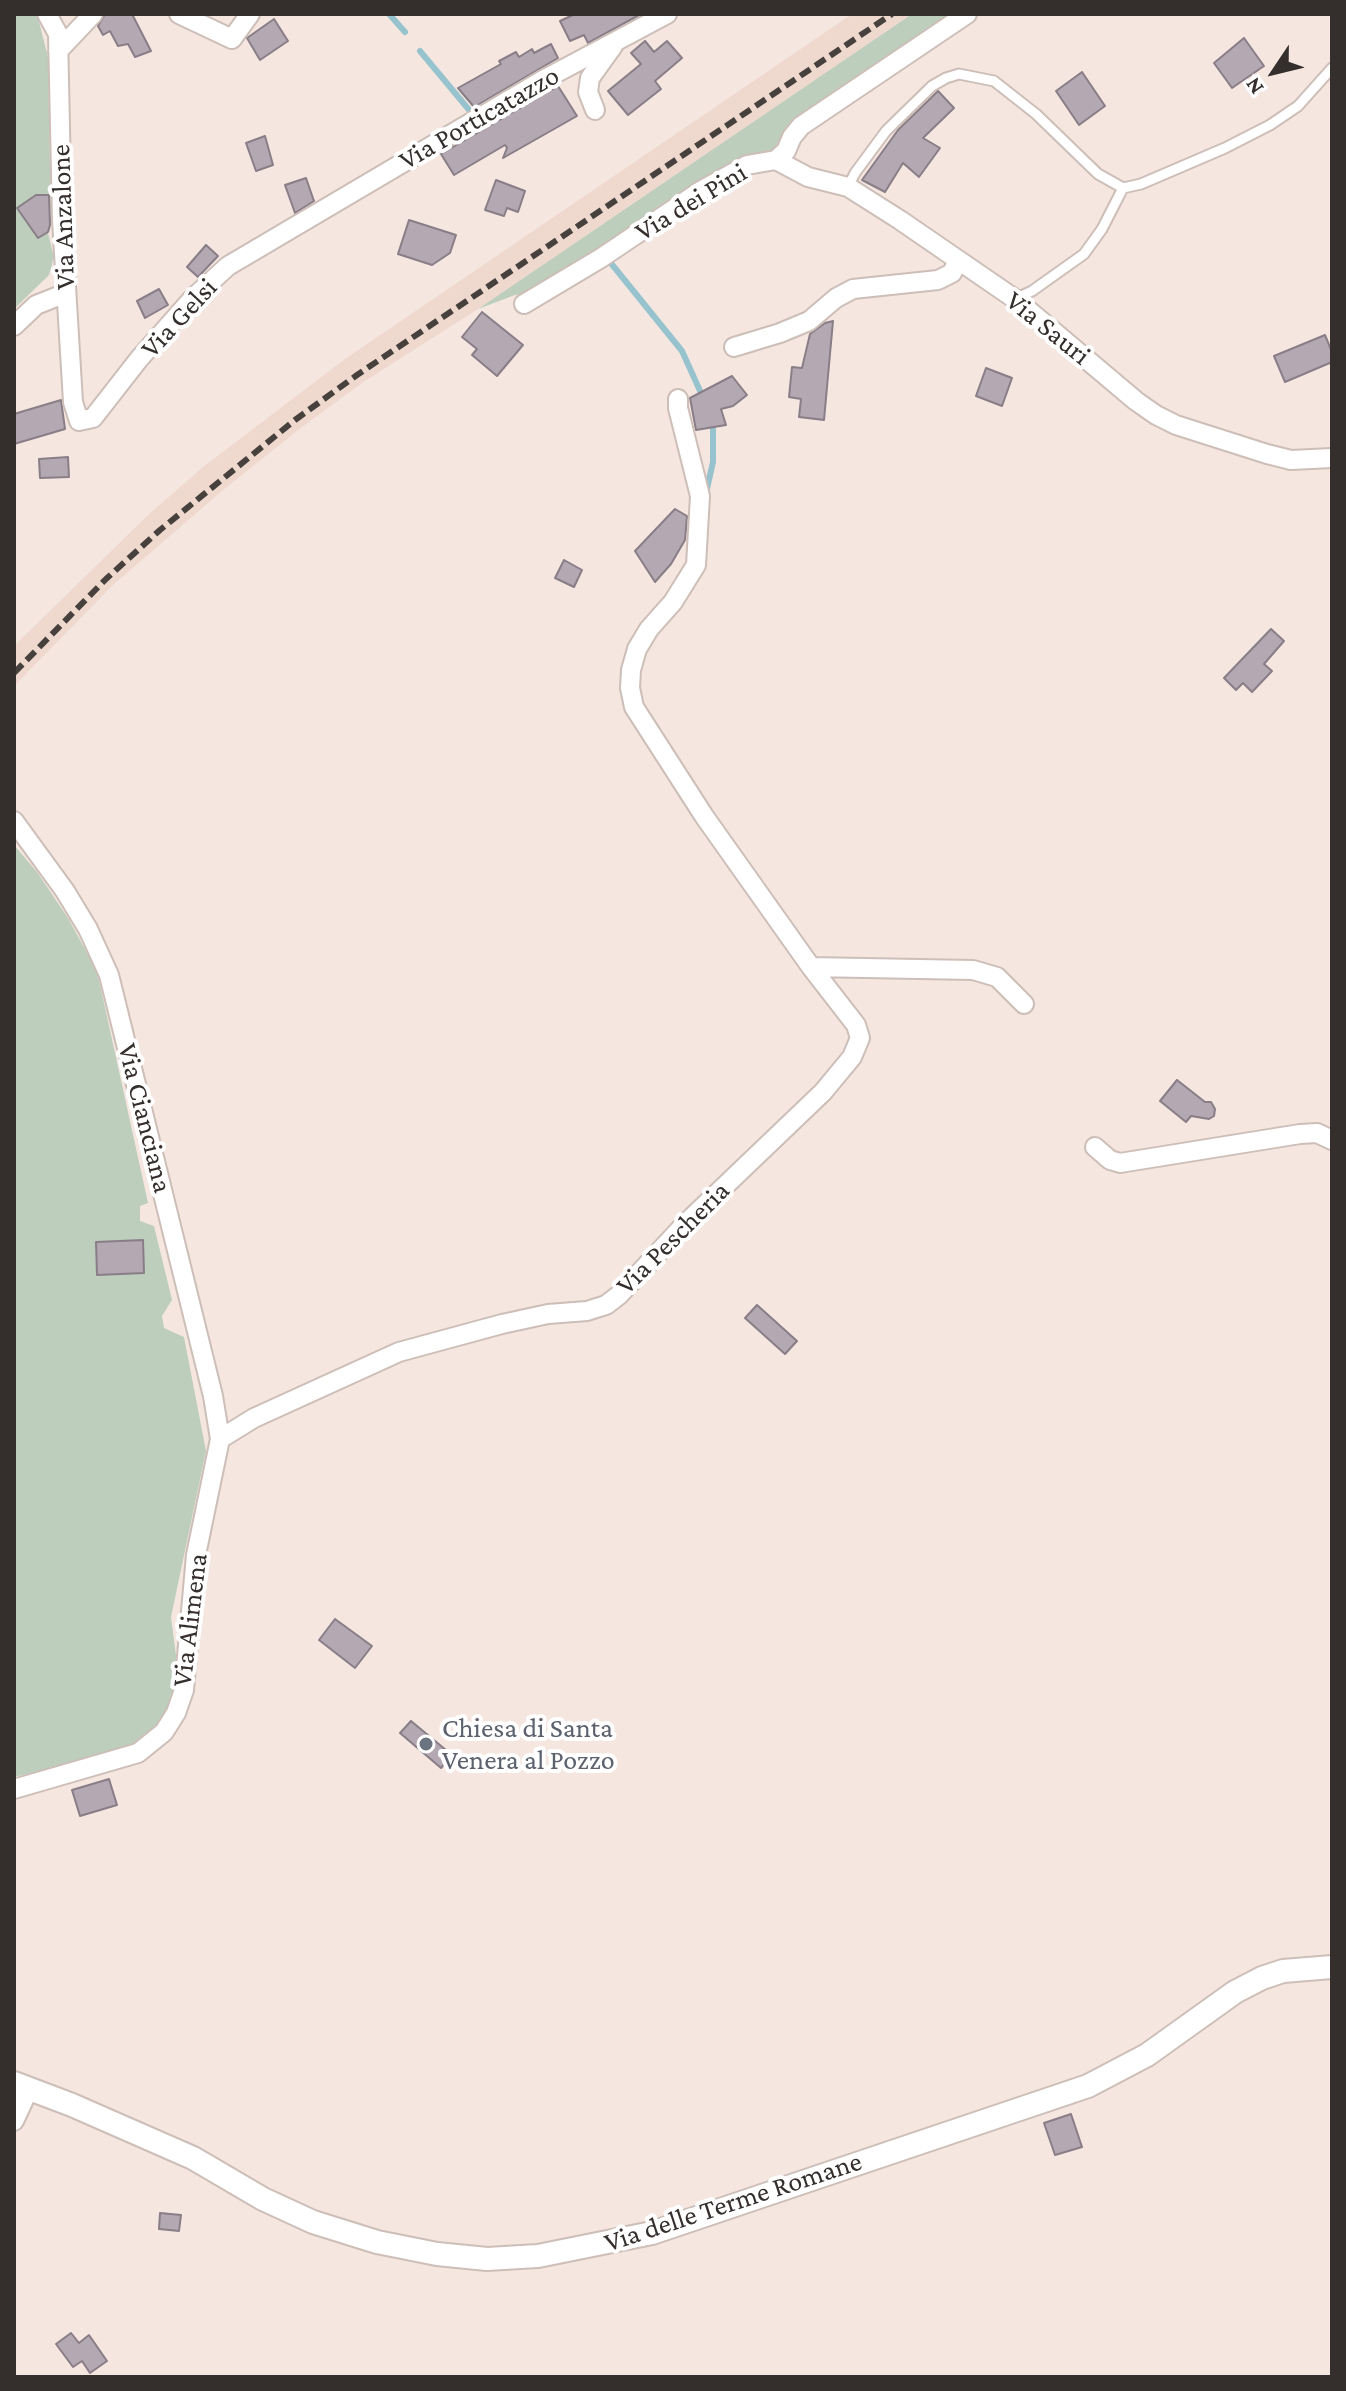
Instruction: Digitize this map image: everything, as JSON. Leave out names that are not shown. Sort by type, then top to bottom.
[{"type":"street","name":"Via Anzalone","points":[[47,14],[58,34],[66,293],[73,402],[79,421]]},
{"type":"street","points":[[58,51],[93,14]]},
{"type":"street","points":[[179,14],[232,39],[250,14]]},
{"type":"street","name":"Via Porticatazzo","points":[[292,227],[543,80],[667,14]]},
{"type":"street","name":"Via dei Pini","points":[[524,304],[601,258],[702,190],[747,165],[776,160],[786,151],[801,126],[967,14]]},
{"type":"street","points":[[595,110],[588,92],[590,78],[617,40]]},
{"type":"street","name":"Via Sauri","points":[[776,160],[808,177],[848,187],[900,220],[1015,299],[1156,415],[1176,425],[1291,460],[1332,458]]},
{"type":"street","name":"Via Gelsi","points":[[79,421],[93,418],[139,359],[228,266],[292,227]]},
{"type":"street","points":[[734,347],[809,321],[836,298],[853,289],[938,280],[952,273],[957,262]]},
{"type":"street","points":[[14,326],[36,305],[66,293]]},
{"type":"street","name":"Via Pescheria","points":[[220,1439],[254,1418],[399,1352],[502,1324],[548,1314],[587,1311],[606,1305],[685,1224],[823,1092],[852,1057],[860,1038],[856,1025],[811,967],[696,804],[634,707],[630,688],[637,649],[649,629],[673,602],[696,565],[700,496],[678,399]]},
{"type":"street","name":"Via Cianciana","points":[[14,821],[65,891],[88,929],[109,975],[213,1396],[220,1439]]},
{"type":"street","points":[[811,967],[973,970],[997,977],[1024,1004]]},
{"type":"street","points":[[1095,1147],[1110,1160],[1120,1163],[1300,1134],[1317,1133],[1332,1140]]},
{"type":"street","name":"Via Alimena","points":[[14,1789],[138,1753],[164,1732],[176,1713],[184,1690],[196,1555],[220,1439]]},
{"type":"street","name":"Via delle Terme Romane","points":[[22,2086],[193,2158],[263,2199],[313,2222],[377,2242],[437,2254],[487,2259],[538,2256],[652,2233],[1088,2086],[1147,2055],[1235,1992],[1262,1978],[1283,1971],[1332,1967]]},
{"type":"street","points":[[14,2121],[22,2086]]},
{"type":"lane","points":[[848,187],[886,131],[932,86],[959,74],[994,81],[1036,114],[1078,158],[1123,188],[1141,184],[1225,148],[1270,125],[1298,106],[1332,68]]},
{"type":"lane","points":[[1015,299],[1053,278],[1084,254],[1102,229],[1123,188]]},
{"type":"shaded area","points":[[852,14],[912,14],[478,309],[362,383],[302,427],[113,585],[14,686],[14,646],[147,516],[203,467],[345,359]]},
{"type":"green space","points":[[14,14],[37,14],[48,57],[51,221],[48,233],[54,257],[49,275],[14,309]]},
{"type":"green space","points":[[912,14],[955,14],[788,127],[771,153],[535,293],[515,295],[478,309]]},
{"type":"green space","points":[[14,845],[37,872],[68,918],[97,971],[148,1203],[140,1206],[140,1221],[154,1226],[172,1300],[162,1316],[164,1328],[184,1337],[206,1451],[171,1617],[177,1663],[172,1701],[164,1719],[152,1733],[137,1743],[84,1761],[14,1777]]},
{"type":"building","points":[[105,14],[132,14],[151,51],[135,57],[128,44],[118,46],[110,31],[103,35],[98,26]]},
{"type":"building","points":[[575,14],[641,14],[588,43],[584,35],[570,41],[560,21]]},
{"type":"building","points":[[274,19],[288,41],[260,60],[247,38]]},
{"type":"building","points":[[1244,38],[1264,66],[1232,88],[1214,63]]},
{"type":"building","points":[[645,41],[654,52],[667,41],[682,58],[655,81],[661,89],[628,115],[608,91],[641,64],[631,53]]},
{"type":"building","points":[[551,44],[558,58],[474,107],[458,88],[516,52],[519,57],[532,49],[534,53]]},
{"type":"building","points":[[1082,72],[1105,106],[1079,125],[1056,91]]},
{"type":"building","points":[[558,86],[577,116],[503,158],[507,148],[505,145],[454,175],[441,154]]},
{"type":"building","points":[[938,91],[954,108],[923,138],[940,148],[919,177],[903,163],[885,192],[862,180],[898,130]]},
{"type":"building","points":[[265,136],[273,165],[256,171],[246,143]]},
{"type":"building","points":[[306,178],[314,201],[295,213],[285,185]]},
{"type":"building","points":[[496,180],[525,191],[518,212],[507,208],[504,216],[485,210]]},
{"type":"building","points":[[36,195],[49,195],[50,225],[48,232],[38,238],[17,208]]},
{"type":"building","points":[[409,220],[456,235],[450,253],[432,265],[398,254]]},
{"type":"building","points":[[206,245],[218,256],[198,277],[187,267]]},
{"type":"building","points":[[159,289],[168,305],[145,318],[137,301]]},
{"type":"building","points":[[482,312],[523,345],[497,376],[472,355],[477,349],[462,337]]},
{"type":"building","points":[[833,321],[824,420],[799,417],[801,399],[789,397],[792,367],[802,368],[810,334]]},
{"type":"building","points":[[1325,335],[1332,352],[1332,362],[1285,382],[1274,356]]},
{"type":"building","points":[[986,368],[1012,378],[1002,406],[976,396]]},
{"type":"building","points":[[732,376],[747,395],[733,406],[721,409],[726,425],[696,430],[690,398]]},
{"type":"building","points":[[61,400],[65,429],[14,444],[14,414]]},
{"type":"building","points":[[68,457],[69,477],[40,478],[39,459]]},
{"type":"building","points":[[675,509],[687,516],[685,540],[671,564],[655,582],[635,551]]},
{"type":"building","points":[[564,560],[582,570],[574,587],[555,578]]},
{"type":"building","points":[[1271,629],[1284,641],[1264,664],[1272,671],[1252,692],[1243,683],[1236,690],[1224,678]]},
{"type":"building","points":[[1177,1080],[1205,1102],[1211,1102],[1215,1109],[1214,1116],[1209,1119],[1191,1116],[1186,1122],[1160,1101]]},
{"type":"building","points":[[143,1240],[144,1273],[97,1275],[96,1242]]},
{"type":"building","points":[[757,1305],[797,1341],[785,1354],[745,1318]]},
{"type":"building","points":[[335,1619],[372,1646],[355,1668],[319,1640]]},
{"type":"building","name":"Chiesa di Santa Venera al Pozzo","points":[[411,1721],[452,1755],[441,1768],[400,1733]]},
{"type":"building","points":[[109,1779],[117,1805],[80,1816],[72,1790]]},
{"type":"building","points":[[1071,2114],[1082,2147],[1055,2155],[1044,2123]]},
{"type":"building","points":[[160,2213],[181,2215],[179,2231],[159,2229]]},
{"type":"building","points":[[71,2333],[79,2343],[89,2335],[107,2361],[90,2373],[82,2361],[73,2367],[56,2344]]},
{"type":"waterway","points":[[389,14],[405,32]]},
{"type":"waterway","points":[[420,51],[470,111]]},
{"type":"waterway","points":[[610,262],[682,351],[701,393]]},
{"type":"waterway","points":[[706,493],[713,462],[713,427]]},
{"type":"railway","points":[[14,673],[106,579],[160,530],[295,420],[892,14]]},
{"type":"place","name":"Chiesa di Santa Venera al Pozzo","points":[[426,1744]]}]
